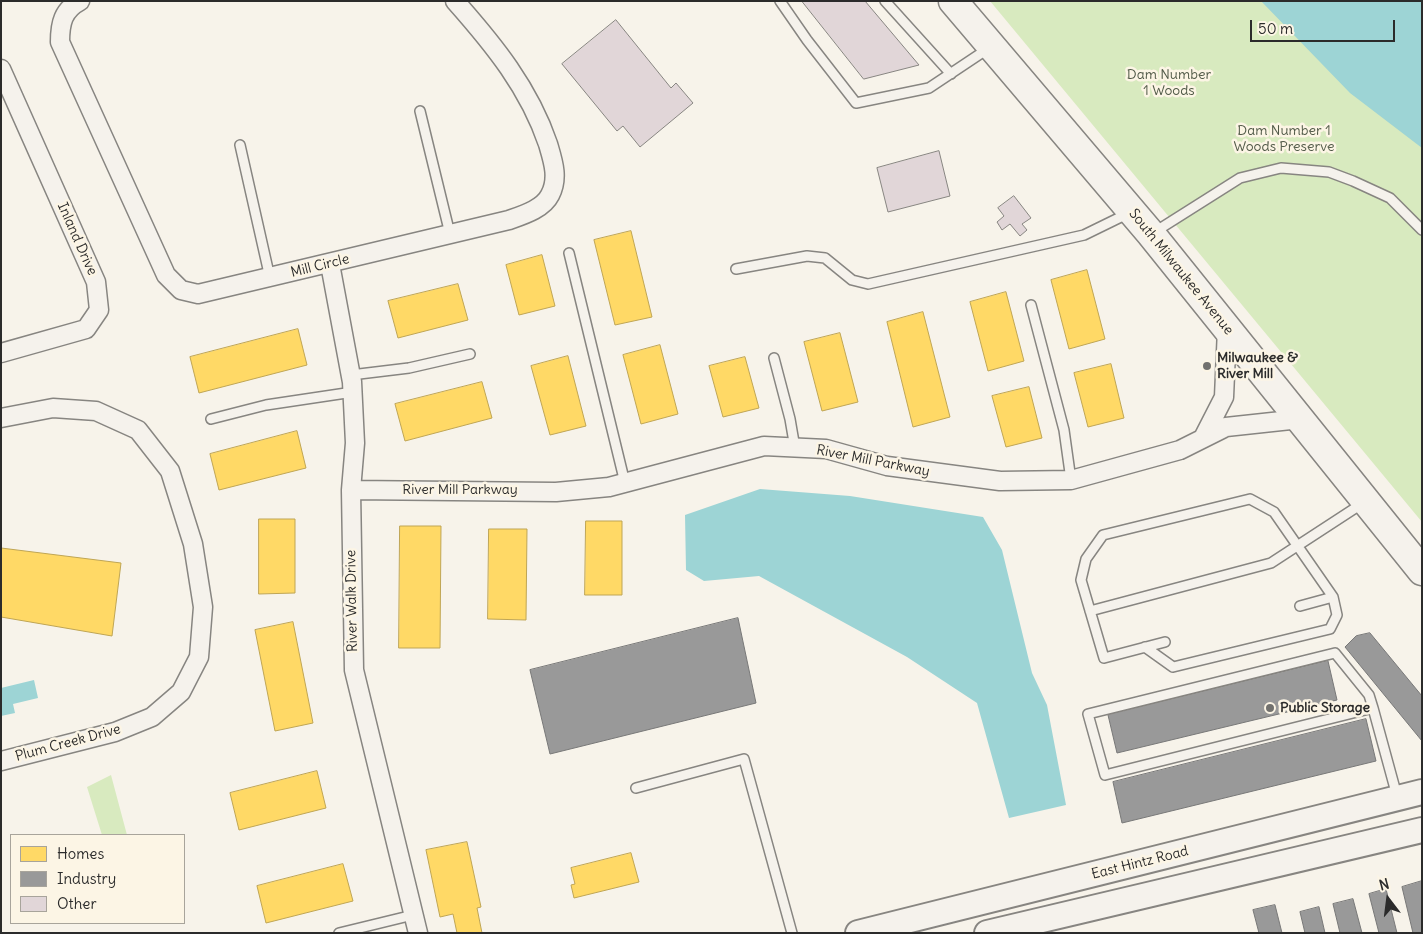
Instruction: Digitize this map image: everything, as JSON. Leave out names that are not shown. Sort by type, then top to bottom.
[{"type":"main road","name":"South Milwaukee Avenue","points":[[953,1],[1151,234],[1422,571]]},
{"type":"main road","name":"East Hintz Road","points":[[858,933],[1422,792]]},
{"type":"main road","points":[[987,933],[1422,830]]},
{"type":"street","name":"Mill Circle","points":[[80,1],[70,6],[60,24],[60,42],[166,275],[181,290],[198,294],[509,220],[542,206],[550,196],[556,180],[553,160],[541,124],[527,94],[495,46],[455,1]]},
{"type":"street","name":"Inland Drive","points":[[1,70],[96,282],[99,310],[86,329],[1,353]]},
{"type":"street","name":"River Walk Drive","points":[[330,264],[352,384],[355,443],[351,490],[354,670],[418,933]]},
{"type":"street","points":[[1203,438],[1224,397],[1227,329]]},
{"type":"street","name":"Plum Creek Drive","points":[[1,418],[54,408],[96,412],[138,430],[170,471],[193,544],[203,606],[199,657],[181,692],[152,717],[115,732],[1,761]]},
{"type":"street","name":"River Mill Parkway","points":[[351,490],[556,492],[609,487],[764,446],[826,449],[887,466],[1000,481],[1071,480],[1180,450],[1226,428],[1300,419]]},
{"type":"lane","points":[[780,1],[807,40],[856,103],[929,88],[991,46]]},
{"type":"lane","points":[[886,1],[951,74]]},
{"type":"lane","points":[[420,111],[450,234]]},
{"type":"lane","points":[[240,145],[270,278]]},
{"type":"lane","points":[[1151,234],[1240,178],[1281,168],[1329,172],[1353,181],[1390,198],[1422,230]]},
{"type":"lane","points":[[736,269],[807,256],[825,258],[852,280],[868,284],[1084,235],[1131,211]]},
{"type":"lane","points":[[569,253],[625,483]]},
{"type":"lane","points":[[1031,305],[1064,430],[1071,480]]},
{"type":"lane","points":[[211,419],[470,354]]},
{"type":"lane","points":[[774,358],[790,419],[795,448]]},
{"type":"lane","points":[[1145,647],[1173,667],[1330,629],[1338,615],[1333,597],[1274,512],[1250,498],[1104,535],[1086,559],[1081,580],[1104,658],[1145,647],[1165,642]]},
{"type":"lane","points":[[1090,612],[1271,563],[1365,501]]},
{"type":"lane","points":[[1300,606],[1333,597]]},
{"type":"lane","points":[[1373,708],[1105,775],[1088,714],[1335,653],[1369,695],[1373,708],[1398,798]]},
{"type":"lane","points":[[636,788],[744,758],[792,933]]},
{"type":"lane","points":[[339,933],[413,915]]},
{"type":"green space","name":"Dam Number 1 Woods Preserve","points":[[990,1],[1422,1],[1422,522]]},
{"type":"green space","points":[[111,775],[127,834],[102,834],[87,787]]},
{"type":"water","points":[[1261,1],[1422,1],[1422,148],[1350,93]]},
{"type":"water","points":[[760,489],[850,496],[983,517],[1002,550],[1032,673],[1047,705],[1066,805],[1009,818],[977,703],[907,657],[759,576],[704,581],[686,570],[685,515]]},
{"type":"water","points":[[34,680],[38,698],[13,704],[15,713],[1,716],[1,688]]},
{"type":"building: Homes","points":[[631,231],[652,317],[615,325],[594,240]]},
{"type":"building: Homes","points":[[542,255],[555,306],[519,315],[506,265]]},
{"type":"building: Homes","points":[[1087,270],[1105,339],[1069,349],[1051,280]]},
{"type":"building: Homes","points":[[458,284],[468,320],[398,338],[388,301]]},
{"type":"building: Homes","points":[[1006,292],[1024,361],[988,371],[970,302]]},
{"type":"building: Homes","points":[[923,312],[950,417],[913,427],[887,322]]},
{"type":"building: Homes","points":[[298,329],[307,365],[199,393],[190,357]]},
{"type":"building: Homes","points":[[840,333],[858,402],[822,411],[804,342]]},
{"type":"building: Homes","points":[[660,345],[678,414],[641,424],[623,355]]},
{"type":"building: Homes","points":[[568,356],[586,426],[550,435],[531,366]]},
{"type":"building: Homes","points":[[745,357],[759,408],[723,417],[709,366]]},
{"type":"building: Homes","points":[[1111,364],[1124,418],[1088,427],[1074,373]]},
{"type":"building: Homes","points":[[482,382],[492,418],[405,441],[395,404]]},
{"type":"building: Homes","points":[[1029,387],[1042,438],[1006,447],[992,396]]},
{"type":"building: Homes","points":[[297,431],[306,468],[219,490],[210,454]]},
{"type":"building: Homes","points":[[259,519],[295,519],[295,593],[259,594]]},
{"type":"building: Homes","points":[[586,521],[622,521],[622,595],[585,595]]},
{"type":"building: Homes","points":[[400,526],[441,526],[440,648],[399,648]]},
{"type":"building: Homes","points":[[489,529],[527,529],[526,620],[488,619]]},
{"type":"building: Homes","points":[[1,548],[121,563],[112,636],[1,617]]},
{"type":"building: Homes","points":[[293,622],[313,723],[275,731],[255,630]]},
{"type":"building: Homes","points":[[317,771],[326,808],[239,830],[230,793]]},
{"type":"building: Homes","points":[[467,842],[481,907],[477,908],[482,933],[457,933],[453,914],[440,917],[426,850]]},
{"type":"building: Homes","points":[[631,853],[639,882],[574,898],[571,885],[575,884],[571,868]]},
{"type":"building: Homes","points":[[343,864],[353,901],[266,923],[257,886]]},
{"type":"building: Industry","points":[[738,618],[756,703],[550,754],[530,670]]},
{"type":"building: Industry","points":[[1370,633],[1422,696],[1422,741],[1345,647],[1356,636]]},
{"type":"building: Industry","points":[[1328,661],[1337,700],[1117,753],[1108,715]]},
{"type":"building: Industry","points":[[1366,719],[1376,761],[1122,823],[1113,782]]},
{"type":"building: Industry","points":[[1422,881],[1422,933],[1413,933],[1402,887]]},
{"type":"building: Industry","points":[[1386,889],[1397,933],[1379,933],[1369,894]]},
{"type":"building: Industry","points":[[1353,899],[1362,933],[1340,933],[1333,904]]},
{"type":"building: Industry","points":[[1275,905],[1282,933],[1259,933],[1253,910]]},
{"type":"building: Industry","points":[[1319,907],[1325,933],[1305,933],[1300,912]]},
{"type":"building: Other","points":[[802,1],[865,1],[919,65],[864,79]]},
{"type":"building: Other","points":[[616,20],[671,88],[676,83],[693,103],[640,147],[623,126],[617,131],[562,64]]},
{"type":"building: Other","points":[[939,151],[950,196],[888,212],[877,168]]},
{"type":"building: Other","points":[[1014,196],[1031,218],[1022,224],[1027,230],[1020,236],[1010,224],[1002,230],[997,222],[1004,216],[998,208]]},
{"type":"place","name":"Milwaukee & River Mill","points":[[1207,366]]},
{"type":"place","name":"Public Storage","points":[[1270,708]]},
{"type":"park label","name":"Dam Number 1 Woods","points":[[1169,84]]}]
